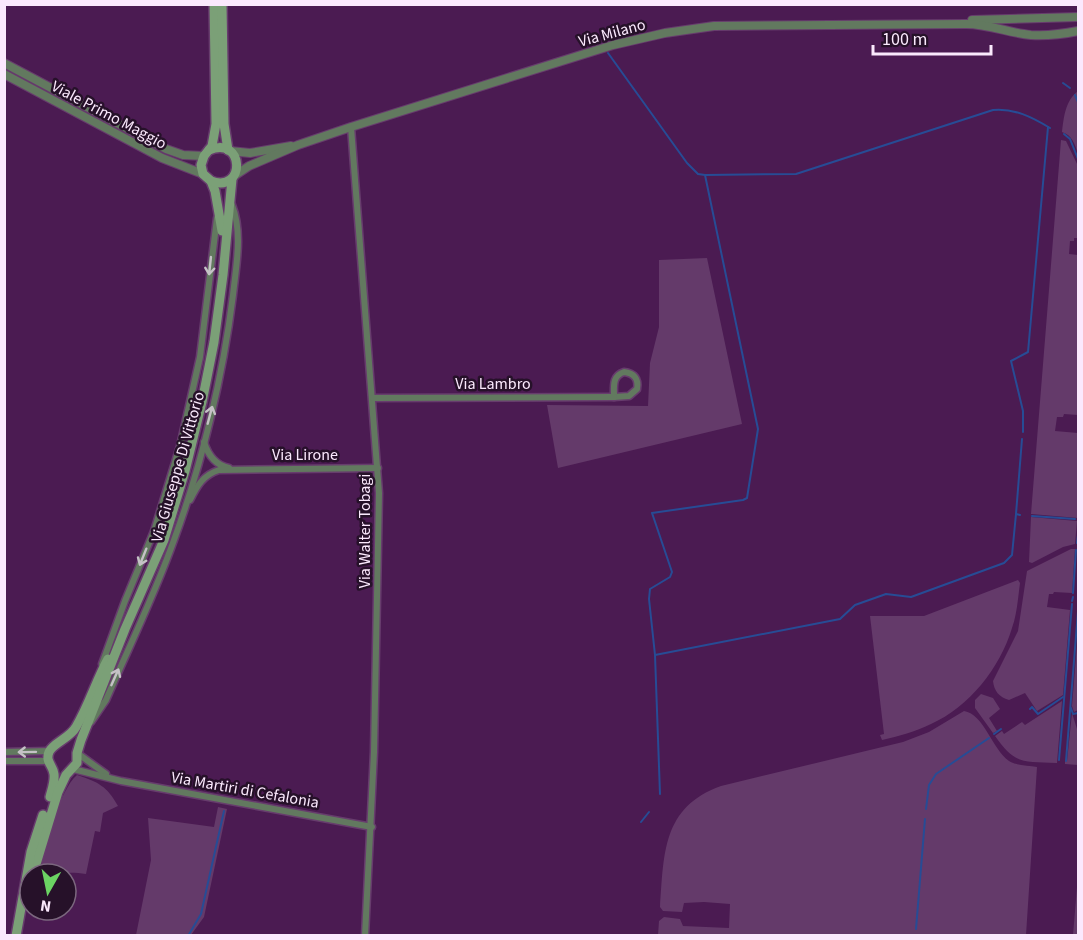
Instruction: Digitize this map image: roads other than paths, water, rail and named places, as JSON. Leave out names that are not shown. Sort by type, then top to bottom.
[{"type":"main road","name":"Via Giuseppe Di Vittorio","points":[[214,4],[216,124],[213,142],[201,164],[219,208],[225,254]]},
{"type":"main road","name":"Via Giuseppe Di Vittorio","points":[[37,862],[55,800],[77,762],[77,753],[86,727],[168,529],[192,447],[208,374],[225,254],[228,198],[237,162],[229,151],[224,124],[222,4]]},
{"type":"main road","points":[[207,153],[218,147],[229,151]]},
{"type":"main road","points":[[207,178],[221,183],[233,177]]},
{"type":"main road","name":"Via Giuseppe Di Vittorio","points":[[50,761],[57,744],[75,729],[97,678],[125,629]]},
{"type":"main road","points":[[57,744],[69,744],[77,753]]},
{"type":"main road","points":[[50,761],[61,773],[71,771]]},
{"type":"main road","points":[[16,936],[31,852],[53,787],[50,761]]},
{"type":"street","name":"Via Milano","points":[[946,24],[976,20],[1078,17]]},
{"type":"street","name":"Via Milano","points":[[233,177],[249,166],[351,126],[613,45],[665,33],[714,26],[946,24],[981,25],[1036,35],[1058,35],[1078,31]]},
{"type":"street","name":"Viale Primo Maggio","points":[[4,63],[166,149],[183,155],[207,153]]},
{"type":"street","name":"Viale Primo Maggio","points":[[4,74],[162,158],[207,178]]},
{"type":"street","name":"Via Walter Tobagi","points":[[351,126],[378,468],[379,577],[372,827],[365,936]]},
{"type":"street","name":"Via Milano","points":[[229,151],[250,153],[298,145]]},
{"type":"street","name":"Via Giuseppe Di Vittorio","points":[[86,727],[97,715],[105,700],[170,552],[204,440],[224,351],[236,269],[238,233],[235,214],[228,198]]},
{"type":"street","name":"Via Giuseppe Di Vittorio","points":[[97,678],[121,610],[154,531],[180,446],[200,357],[213,240],[219,208]]},
{"type":"street","points":[[624,372],[634,376],[638,384],[634,394],[627,397],[614,397],[614,381],[617,375],[624,372]]},
{"type":"street","name":"Via Lambro","points":[[373,398],[614,397]]},
{"type":"street","points":[[204,440],[211,458],[223,467],[232,469]]},
{"type":"street","name":"Via Lirone","points":[[183,513],[196,486],[206,475],[219,470],[378,468]]},
{"type":"street","points":[[4,752],[50,761]]},
{"type":"street","name":"Via Martiri di Cefalonia","points":[[77,753],[114,779]]},
{"type":"street","points":[[4,761],[50,761]]},
{"type":"street","name":"Via Martiri di Cefalonia","points":[[71,771],[372,827]]},
{"type":"waterway","points":[[608,53],[687,163],[698,174],[796,174],[993,110],[1008,110],[1023,114],[1050,128]]},
{"type":"waterway","points":[[1063,83],[1070,88]]},
{"type":"waterway","points":[[1075,95],[1078,102]]},
{"type":"waterway","points":[[1023,432],[1023,411],[1011,361],[1028,352],[1048,127]]},
{"type":"waterway","points":[[1064,134],[1070,139],[1078,159]]},
{"type":"waterway","points":[[660,794],[655,655],[649,599],[650,589],[670,577],[672,572],[652,513],[747,498],[758,429],[705,175]]},
{"type":"waterway","points":[[1020,515],[1016,514],[1022,439]]},
{"type":"waterway","points":[[655,655],[840,619],[855,605],[886,594],[911,597],[1004,563],[1012,555],[1016,514]]},
{"type":"waterway","points":[[1032,516],[1075,519]]},
{"type":"waterway","points":[[1078,526],[1078,532]]},
{"type":"waterway","points":[[1077,543],[1078,535]]},
{"type":"waterway","points":[[1073,593],[1076,550]]},
{"type":"waterway","points":[[1072,601],[1073,597]]},
{"type":"waterway","points":[[1059,760],[1072,604]]},
{"type":"waterway","points":[[1066,761],[1078,611]]},
{"type":"waterway","points":[[1030,709],[1032,707],[1038,714],[1063,697]]},
{"type":"waterway","points":[[1071,708],[1073,714],[1078,713]]},
{"type":"waterway","points":[[994,734],[1001,729]]},
{"type":"waterway","points":[[926,809],[929,785],[936,774],[989,738]]},
{"type":"waterway","points":[[188,936],[201,914],[224,811]]},
{"type":"waterway","points":[[641,822],[649,812]]},
{"type":"waterway","points":[[916,929],[925,819]]}]
